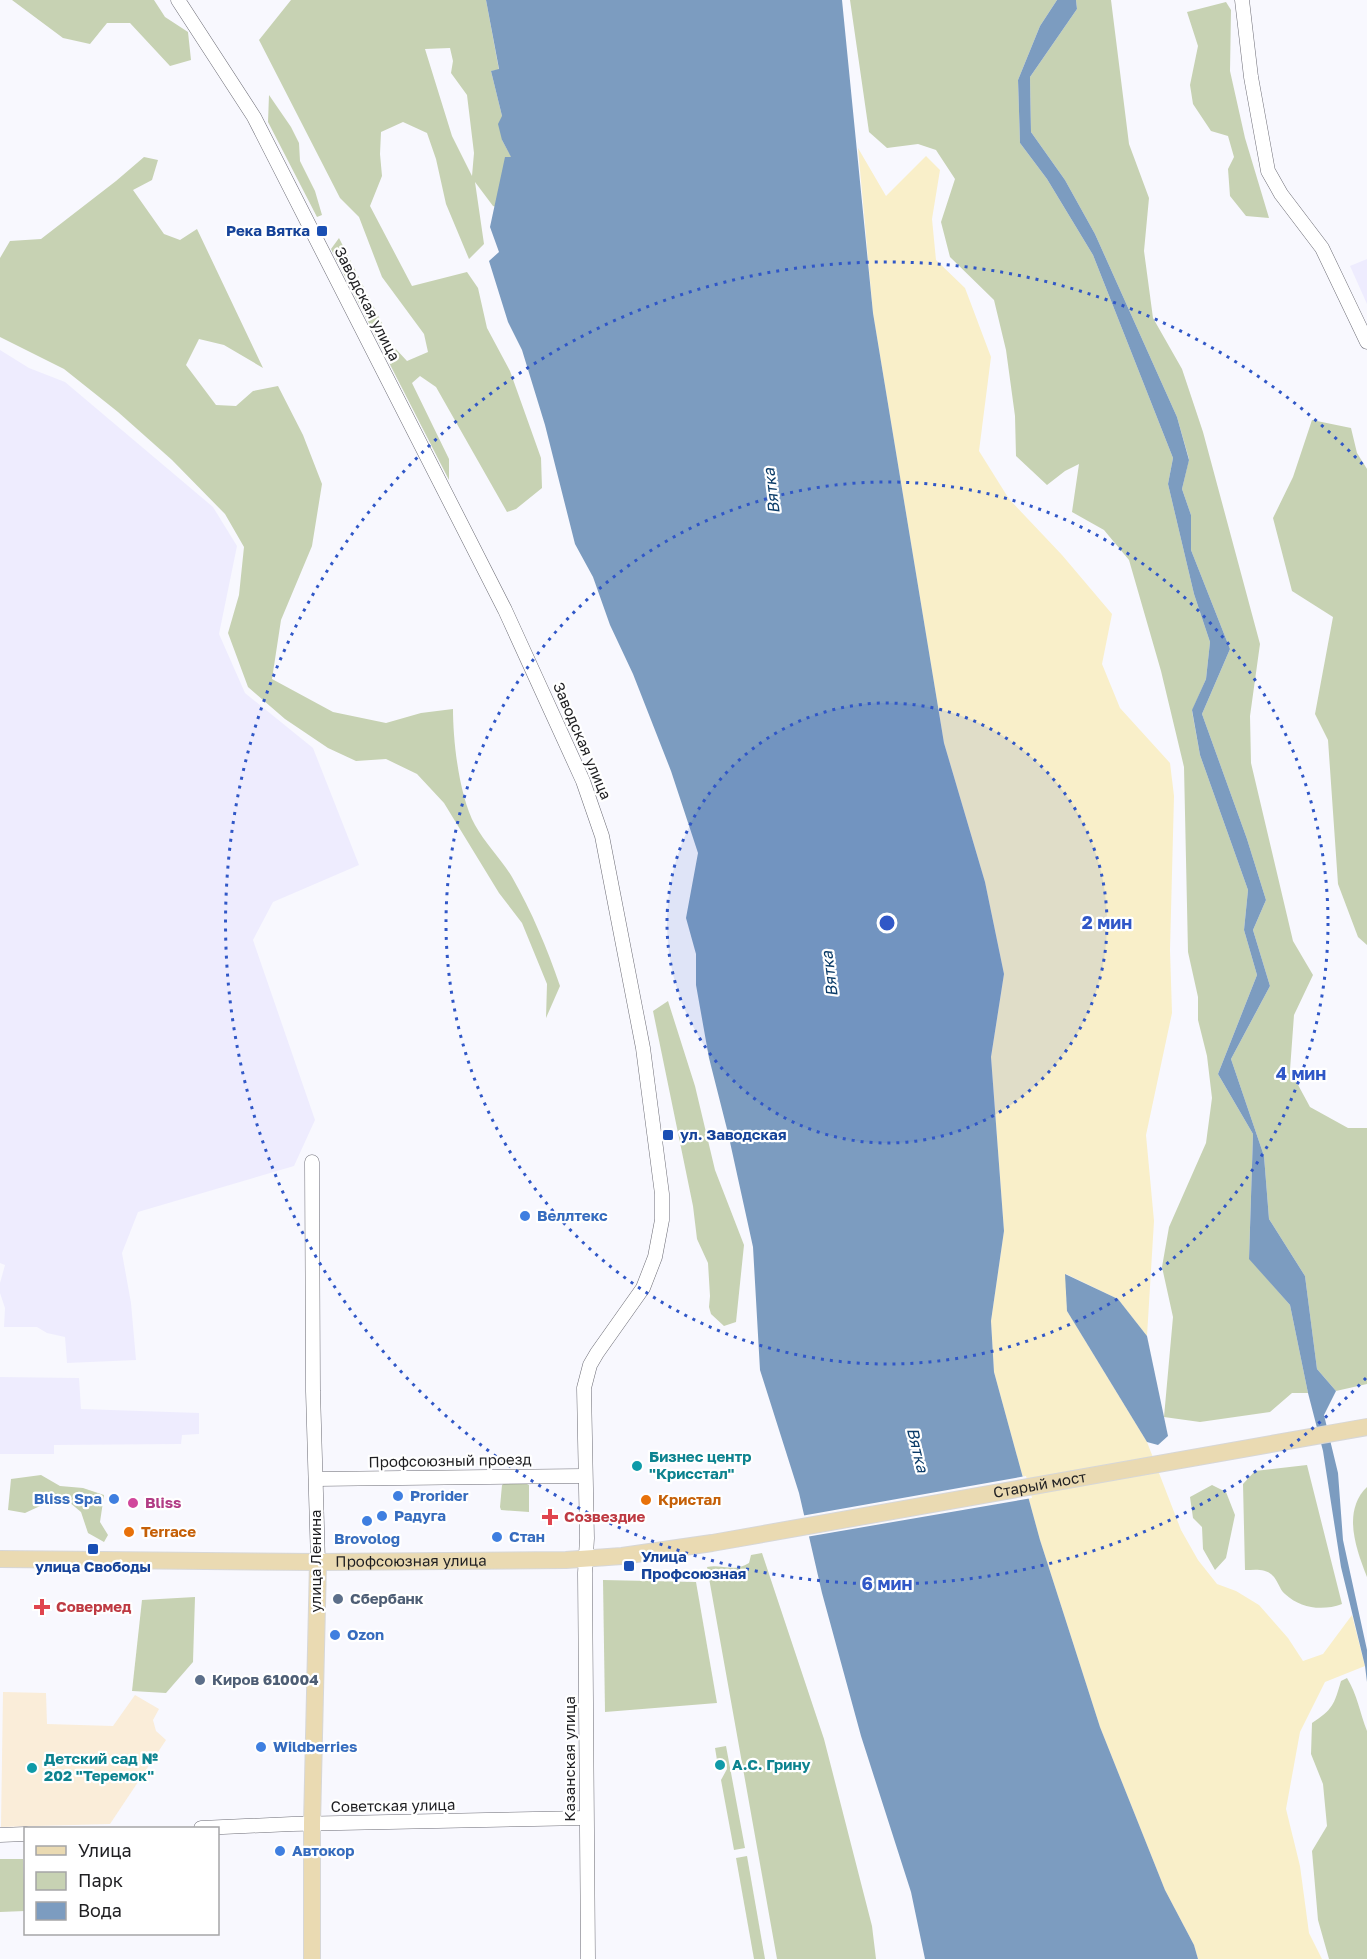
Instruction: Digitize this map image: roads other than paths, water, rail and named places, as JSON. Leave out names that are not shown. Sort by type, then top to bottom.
[{"type":"main road","name":"Старый мост","points":[[712,1543],[1367,1427]]},
{"type":"main road","name":"Профсоюзная улица","points":[[0,1559],[318,1562],[586,1558],[622,1556],[712,1543]]},
{"type":"main road","name":"улица Ленина","points":[[312,1959],[312,1824],[318,1562]]},
{"type":"street","name":"Заводская улица","points":[[178,0],[254,117],[500,599],[583,781],[602,836],[643,1048],[662,1194],[662,1220],[655,1257],[643,1288],[597,1353],[587,1376],[584,1400],[586,1558]]},
{"type":"street","points":[[1242,0],[1251,77],[1268,171],[1281,194],[1322,248],[1367,342]]},
{"type":"street","name":"улица Ленина","points":[[312,1162],[318,1562]]},
{"type":"street","name":"Профсоюзный проезд","points":[[316,1479],[585,1476]]},
{"type":"street","name":"Казанская улица","points":[[586,1558],[588,1959]]},
{"type":"street","name":"Советская улица","points":[[219,1827],[586,1818]]},
{"type":"street","points":[[0,1835],[24,1834]]},
{"type":"water","name":"Вятка","points":[[486,0],[842,0],[873,313],[944,743],[985,882],[1004,974],[991,1057],[1004,1231],[991,1321],[994,1372],[1040,1540],[1100,1727],[1165,1890],[1194,1945],[1198,1959],[925,1959],[911,1892],[861,1736],[822,1593],[799,1493],[760,1370],[753,1247],[709,1058],[696,985],[696,954],[686,918],[698,853],[671,771],[633,674],[610,625],[593,577],[575,544],[545,425],[522,350],[508,322],[489,261],[499,252],[490,227],[505,157],[511,157],[502,140],[498,124],[502,116],[491,71],[499,69]]},
{"type":"water","points":[[1057,0],[1076,0],[1077,9],[1030,77],[1031,132],[1065,180],[1095,234],[1177,417],[1189,460],[1182,489],[1191,515],[1191,550],[1230,649],[1202,714],[1247,839],[1266,900],[1253,930],[1270,986],[1231,1059],[1264,1156],[1269,1219],[1305,1276],[1317,1369],[1336,1391],[1324,1415],[1338,1473],[1343,1540],[1367,1650],[1367,1682],[1341,1567],[1323,1451],[1308,1393],[1290,1305],[1249,1259],[1253,1134],[1218,1074],[1257,975],[1244,930],[1248,890],[1200,755],[1192,710],[1206,679],[1210,642],[1194,594],[1168,484],[1173,458],[1093,255],[1047,179],[1020,143],[1018,80],[1040,26]]},
{"type":"water","points":[[1065,1274],[1118,1299],[1147,1336],[1168,1436],[1158,1445],[1147,1442],[1067,1311]]},
{"type":"place","name":"Река Вятка","points":[[322,231]]},
{"type":"place","name":"ул. Заводская","points":[[668,1135]]},
{"type":"place","name":"Веллтекс","points":[[525,1216]]},
{"type":"place","name":"Бизнес центр \"Крисстал\"","points":[[637,1466]]},
{"type":"place","name":"Prorider","points":[[398,1496]]},
{"type":"place","name":"Bliss Spa","points":[[114,1499]]},
{"type":"place","name":"Кристал","points":[[646,1500]]},
{"type":"place","name":"Bliss","points":[[133,1503]]},
{"type":"place","name":"Радуга","points":[[382,1516]]},
{"type":"place","name":"Созвездие","points":[[550,1517]]},
{"type":"place","name":"Brovolog","points":[[367,1521]]},
{"type":"place","name":"Terrace","points":[[129,1532]]},
{"type":"place","name":"Стан","points":[[497,1537]]},
{"type":"place","name":"улица Свободы","points":[[93,1549]]},
{"type":"place","name":"Улица Профсоюзная","points":[[629,1566]]},
{"type":"place","name":"Сбербанк","points":[[338,1599]]},
{"type":"place","name":"Совермед","points":[[42,1607]]},
{"type":"place","name":"Ozon","points":[[335,1635]]},
{"type":"place","name":"Киров 610004","points":[[200,1680]]},
{"type":"place","name":"Wildberries","points":[[261,1747]]},
{"type":"place","name":"А.С. Грину","points":[[720,1765]]},
{"type":"place","name":"Детский сад № 202 \"Теремок\"","points":[[32,1768]]},
{"type":"place","name":"Автокор","points":[[280,1851]]}]
